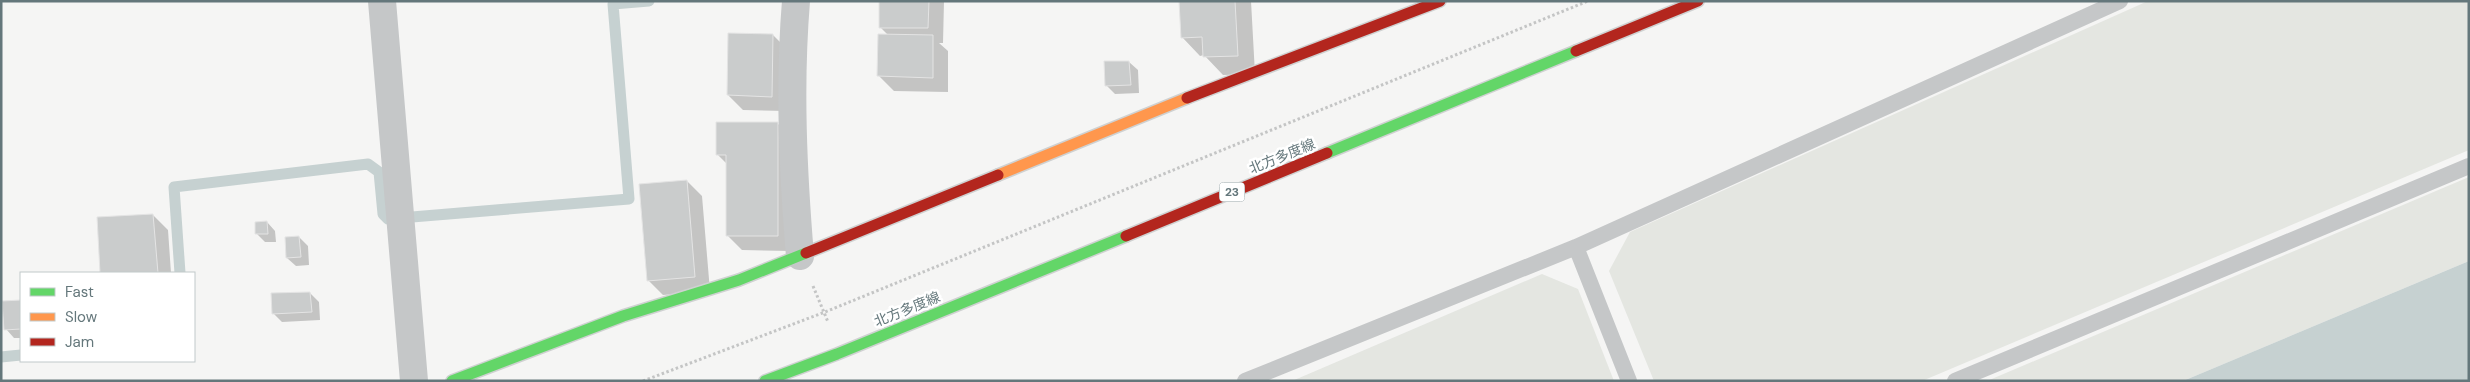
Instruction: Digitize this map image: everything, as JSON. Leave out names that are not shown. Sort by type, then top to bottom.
[{"type":"street","points":[[382,1],[414,381]]},
{"type":"street","points":[[796,1],[793,37],[793,162],[800,256]]},
{"type":"street","points":[[452,381],[622,316],[739,280],[1176,102],[1440,1]]},
{"type":"street","name":"北方多度線","points":[[765,381],[837,354],[1698,1]]},
{"type":"lane","points":[[1246,381],[1576,247],[2120,1]]},
{"type":"lane","points":[[1955,381],[2469,166]]},
{"type":"lane","points":[[1576,247],[1629,381]]},
{"type":"path","points":[[643,381],[825,312],[1588,1]]},
{"type":"path","points":[[800,256],[825,312],[837,354]]},
{"type":"shaded area","points":[[2148,1],[2469,1],[2469,150],[1922,381],[1654,381],[1609,271],[1630,232]]},
{"type":"shaded area","points":[[2469,177],[2469,261],[2183,381],[1987,381]]},
{"type":"shaded area","points":[[2469,261],[2469,381],[2183,381]]},
{"type":"shaded area","points":[[1542,274],[1578,289],[1614,381],[1292,381]]},
{"type":"building","points":[[879,1],[929,1],[928,28],[879,28]]},
{"type":"building","points":[[1179,1],[1235,1],[1238,56],[1203,57],[1202,37],[1181,38]]},
{"type":"building","points":[[728,33],[773,34],[772,97],[727,95]]},
{"type":"building","points":[[878,34],[933,35],[933,78],[877,76]]},
{"type":"building","points":[[1104,61],[1129,61],[1131,85],[1105,86]]},
{"type":"building","points":[[716,122],[778,122],[778,236],[726,236],[726,155],[716,155]]},
{"type":"building","points":[[687,180],[695,277],[647,281],[639,184]]},
{"type":"building","points":[[153,214],[158,272],[100,272],[97,217]]},
{"type":"building","points":[[267,221],[268,234],[255,234],[255,222]]},
{"type":"building","points":[[299,236],[301,257],[286,258],[285,237]]},
{"type":"building","points":[[310,292],[312,312],[272,314],[271,293]]},
{"type":"building","points":[[20,300],[20,329],[4,330],[2,301]]},
{"type":"waterway","points":[[412,217],[629,199],[613,4],[649,1]]},
{"type":"waterway","points":[[180,272],[174,187],[368,164],[379,172],[383,214],[388,219]]},
{"type":"waterway","points":[[1,357],[20,355]]},
{"type":"traffic: fast","points":[[1327,153],[1576,51]]},
{"type":"traffic: fast","points":[[765,381],[837,354],[1126,236]]},
{"type":"traffic: fast","points":[[452,381],[623,316],[739,280],[806,253]]},
{"type":"traffic: slow","points":[[998,175],[1187,98]]},
{"type":"traffic: jam","points":[[1187,98],[1440,1]]},
{"type":"traffic: jam","points":[[1576,51],[1698,1]]},
{"type":"traffic: jam","points":[[1126,236],[1327,153]]},
{"type":"traffic: jam","points":[[806,253],[998,175]]}]
